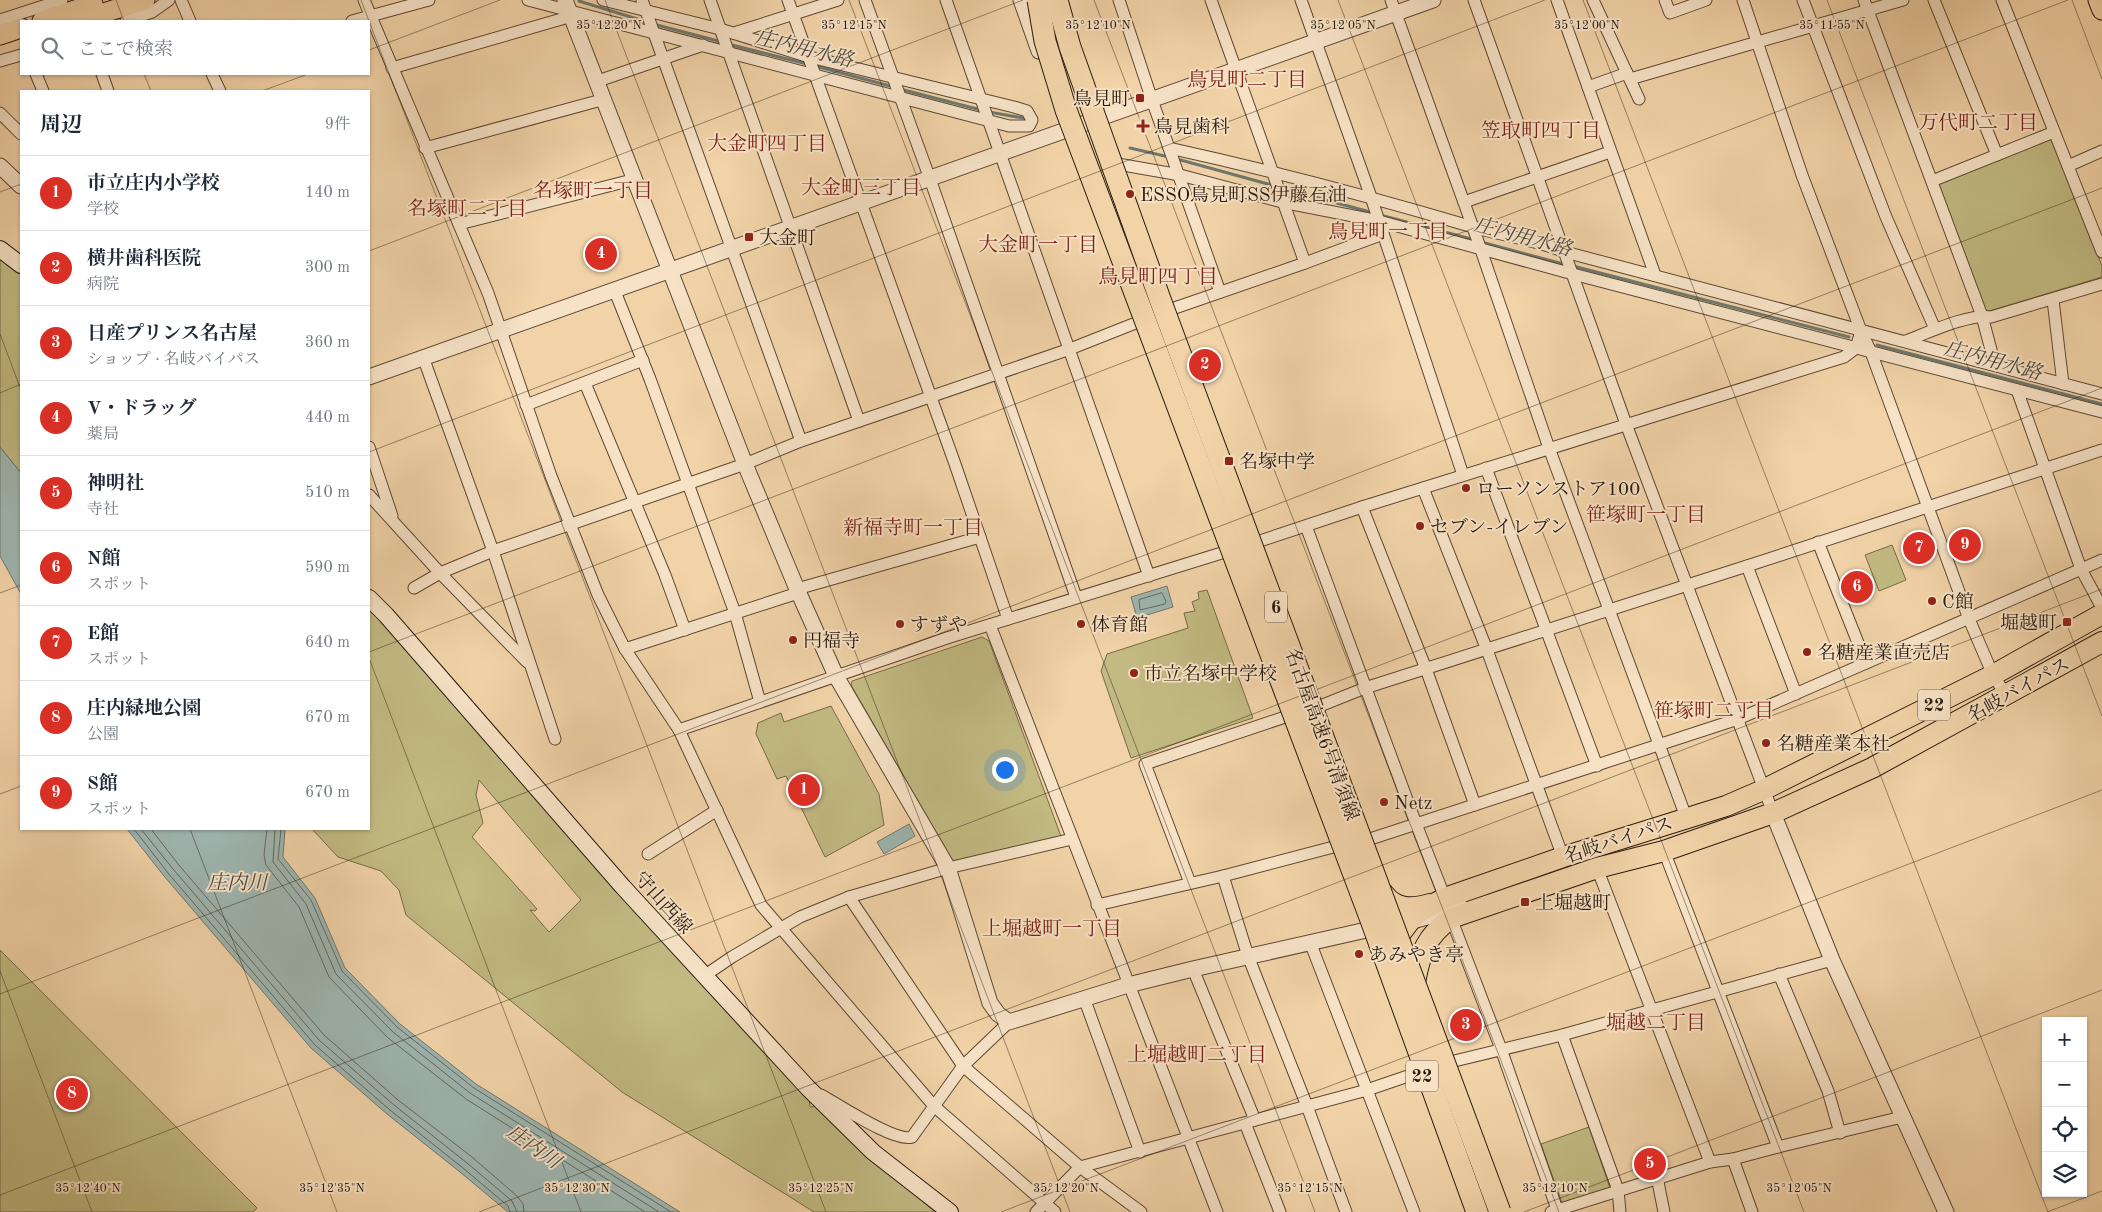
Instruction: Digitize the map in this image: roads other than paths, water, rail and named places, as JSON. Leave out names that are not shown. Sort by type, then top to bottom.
[{"type":"highway","points":[[1038,0],[1152,308],[1196,419],[1256,550]]},
{"type":"highway","name":"名古屋高速6号清須線","points":[[1038,0],[1045,40],[1066,110],[1477,1212]]},
{"type":"highway","name":"名古屋高速6号清須線","points":[[1057,0],[1070,47],[1113,168],[1501,1212]]},
{"type":"highway","points":[[1222,502],[1326,772],[1388,947],[1396,998]]},
{"type":"highway","name":"名岐バイパス","points":[[1392,923],[1417,907],[1563,857],[1726,806],[1763,790],[1993,675],[2102,614]]},
{"type":"highway","name":"名岐バイパス","points":[[1415,982],[1424,946],[1435,931],[1451,918],[1597,868],[1664,851],[1773,814],[1872,768],[2102,642]]},
{"type":"highway","points":[[1384,894],[1396,905],[1392,923],[1415,982]]},
{"type":"highway","name":"22","points":[[1392,923],[1390,973],[1396,998],[1420,1072],[1472,1212]]},
{"type":"highway","name":"22","points":[[1415,982],[1501,1212]]},
{"type":"main road","points":[[45,20],[108,0]]},
{"type":"main road","points":[[81,20],[145,0]]},
{"type":"main road","points":[[2098,0],[2102,10]]},
{"type":"main road","points":[[0,35],[20,28]]},
{"type":"main road","points":[[0,46],[20,39]]},
{"type":"main road","points":[[0,249],[20,264]]},
{"type":"main road","name":"守山西線","points":[[370,599],[623,887],[808,1088],[873,1152],[950,1212]]},
{"type":"street","points":[[0,20],[62,0]]},
{"type":"street","points":[[129,20],[152,12],[169,0]]},
{"type":"street","points":[[181,0],[190,20]]},
{"type":"street","points":[[364,0],[369,16],[488,293],[499,330],[551,476],[598,595],[625,649],[679,730],[761,905],[934,1106],[1040,1208],[1055,1212]]},
{"type":"street","points":[[355,20],[429,0]]},
{"type":"street","points":[[528,0],[728,49],[814,76],[901,96],[989,120],[1019,127],[1029,126],[1032,120],[1031,115],[1027,111],[806,56],[604,0]]},
{"type":"street","points":[[642,0],[801,441]]},
{"type":"street","points":[[710,0],[725,32],[728,49],[859,421]]},
{"type":"street","points":[[788,0],[806,56],[862,203],[1008,619]]},
{"type":"street","points":[[725,32],[793,16],[838,0]]},
{"type":"street","points":[[865,0],[999,373],[1076,597]]},
{"type":"street","points":[[946,0],[1149,576]]},
{"type":"street","points":[[1021,0],[1226,552],[1362,901],[1392,923]]},
{"type":"street","points":[[1050,0],[1384,894]]},
{"type":"street","points":[[1119,0],[1152,100],[1220,292]]},
{"type":"street","points":[[1211,0],[1305,263]]},
{"type":"street","points":[[1301,0],[1371,197],[1464,475]]},
{"type":"street","points":[[370,377],[1315,42],[1394,7],[1433,0]]},
{"type":"street","points":[[1474,0],[1626,424],[1763,790],[1832,960],[1946,1212]]},
{"type":"street","points":[[1557,0],[1655,275]]},
{"type":"street","points":[[1593,0],[1639,99]]},
{"type":"street","points":[[1666,0],[1670,13],[1706,0]]},
{"type":"street","points":[[1743,0],[1802,175],[1861,331],[1871,352],[1969,619],[1993,675],[2006,696]]},
{"type":"street","points":[[1803,0],[1886,217],[1935,329]]},
{"type":"street","points":[[1588,87],[1813,27],[1865,5],[1903,0]]},
{"type":"street","points":[[1934,0],[1997,156]]},
{"type":"street","points":[[2002,0],[2102,252]]},
{"type":"street","points":[[1865,5],[1982,316],[1995,365]]},
{"type":"street","points":[[1394,7],[1550,448],[1686,817]]},
{"type":"street","points":[[392,68],[569,9]]},
{"type":"street","points":[[569,9],[745,464],[798,591],[836,676],[948,868],[990,1003],[998,1014],[1009,1022]]},
{"type":"street","points":[[598,81],[703,44]]},
{"type":"street","points":[[0,61],[20,54]]},
{"type":"street","points":[[36,75],[43,90]]},
{"type":"street","points":[[102,75],[108,90]]},
{"type":"street","points":[[212,75],[220,90]]},
{"type":"street","points":[[425,148],[605,99]]},
{"type":"street","points":[[0,113],[20,133]]},
{"type":"street","points":[[1932,181],[2054,132]]},
{"type":"street","points":[[1169,148],[1273,171],[1473,227],[1545,244],[1565,252],[2102,394]]},
{"type":"street","points":[[2068,166],[2102,151]]},
{"type":"street","points":[[1464,202],[1610,152]]},
{"type":"street","points":[[0,166],[20,185]]},
{"type":"street","points":[[1113,168],[1180,176],[1282,202],[1379,221],[1480,247],[1573,274],[2102,412]]},
{"type":"street","points":[[459,224],[636,179]]},
{"type":"street","points":[[414,588],[440,573],[493,551],[745,464],[801,441],[1070,349],[1166,311],[1383,234]]},
{"type":"street","points":[[1906,342],[1935,329],[1982,316],[1991,317],[2102,284]]},
{"type":"street","points":[[614,289],[735,613],[760,702]]},
{"type":"street","points":[[2053,300],[2063,384]]},
{"type":"street","points":[[679,730],[1076,597],[1226,552],[1256,550],[1306,526],[1362,507],[1844,357],[1856,348],[1861,331]]},
{"type":"street","points":[[424,357],[493,551],[555,739]]},
{"type":"street","points":[[526,405],[642,360]]},
{"type":"street","points":[[585,383],[611,449],[635,501],[685,630]]},
{"type":"street","points":[[2017,390],[2081,569],[2102,608]]},
{"type":"street","points":[[370,450],[393,520]]},
{"type":"street","points":[[1315,708],[1365,688],[2102,450]]},
{"type":"street","points":[[1486,468],[1597,766]]},
{"type":"street","points":[[1424,488],[1487,650],[1563,857]]},
{"type":"street","points":[[370,496],[440,573],[530,665]]},
{"type":"street","points":[[1362,507],[1426,669],[1475,804]]},
{"type":"street","points":[[1306,526],[1416,824],[1439,900]]},
{"type":"street","points":[[625,649],[798,591],[980,537]]},
{"type":"street","points":[[1818,542],[1866,664]]},
{"type":"street","points":[[1364,841],[1738,720],[2102,560]]},
{"type":"street","points":[[1747,566],[1796,694]]},
{"type":"street","points":[[990,625],[1216,1212]]},
{"type":"street","points":[[1190,883],[1145,764],[1291,715]]},
{"type":"street","points":[[648,854],[717,810]]},
{"type":"street","points":[[704,976],[781,928],[849,897],[948,868],[1072,839]]},
{"type":"street","points":[[1097,905],[1223,876],[1341,845]]},
{"type":"street","points":[[1664,851],[1778,1146]]},
{"type":"street","points":[[1597,868],[1710,1162]]},
{"type":"street","points":[[1223,876],[1248,956],[1346,1212]]},
{"type":"street","points":[[849,897],[964,1066],[1080,1167],[1141,1212]]},
{"type":"street","points":[[808,1088],[892,1135],[907,1139],[912,1137],[964,1066],[1009,1022],[1128,985],[1193,968],[1512,897]]},
{"type":"street","points":[[1451,918],[1501,1049],[1555,1211],[1657,1177],[1710,1162],[1733,1160],[1778,1146],[1902,1117]]},
{"type":"street","points":[[1392,923],[1396,998]]},
{"type":"street","points":[[1310,942],[1414,1212]]},
{"type":"street","points":[[1040,1208],[1080,1167],[1366,1090],[1446,1063],[1562,1035],[1832,960]]},
{"type":"street","points":[[1193,968],[1250,1121],[1280,1212]]},
{"type":"street","points":[[1779,974],[1828,1092],[1840,1133]]},
{"type":"street","points":[[1084,998],[1140,1152]]},
{"type":"street","points":[[1562,1035],[1618,1190],[1620,1212]]},
{"type":"street","points":[[1733,1160],[1752,1212]]},
{"type":"street","points":[[1657,1177],[1664,1212]]},
{"type":"water","points":[[0,447],[20,472],[20,592],[0,556]]},
{"type":"water","points":[[1167,586],[1173,607],[1137,618],[1131,597]]},
{"type":"water","points":[[909,824],[915,836],[884,854],[877,842]]},
{"type":"water","name":"庄内川","points":[[128,830],[285,830],[283,857],[315,898],[345,968],[400,1024],[476,1084],[680,1212],[508,1212],[387,1114],[311,1048],[164,876]]},
{"type":"waterway","name":"庄内用水路","points":[[579,1],[647,22]]},
{"type":"waterway","name":"庄内用水路","points":[[653,24],[722,42]]},
{"type":"waterway","name":"庄内用水路","points":[[728,44],[807,64]]},
{"type":"waterway","name":"庄内用水路","points":[[815,66],[894,87]]},
{"type":"waterway","name":"庄内用水路","points":[[900,89],[981,110]]},
{"type":"waterway","name":"庄内用水路","points":[[989,112],[1023,118]]},
{"type":"waterway","name":"庄内用水路","points":[[1130,148],[1169,157]]},
{"type":"waterway","name":"庄内用水路","points":[[1177,159],[1275,186]]},
{"type":"waterway","name":"庄内用水路","points":[[1281,188],[1374,213]]},
{"type":"waterway","name":"庄内用水路","points":[[1380,215],[1475,240]]},
{"type":"waterway","name":"庄内用水路","points":[[1481,242],[1567,265]]},
{"type":"waterway","name":"庄内用水路","points":[[1573,266],[1849,337]]},
{"type":"waterway","name":"庄内用水路","points":[[1877,345],[2102,404]]},
{"type":"place","name":"鳥見町","points":[[1140,98]]},
{"type":"place","name":"鳥見歯科","points":[[1143,126]]},
{"type":"place","name":"ESSO鳥見町SS伊藤石油","points":[[1130,194]]},
{"type":"place","name":"大金町","points":[[749,237]]},
{"type":"place","name":"V・ドラッグ","points":[[601,254]]},
{"type":"place","name":"横井歯科医院","points":[[1205,365]]},
{"type":"place","name":"名塚中学","points":[[1229,461]]},
{"type":"place","name":"ローソンストア100","points":[[1466,488]]},
{"type":"place","name":"セブン-イレブン","points":[[1420,526]]},
{"type":"place","name":"S館","points":[[1965,545]]},
{"type":"place","name":"E館","points":[[1919,548]]},
{"type":"place","name":"N館","points":[[1857,587]]},
{"type":"place","name":"C館","points":[[1932,601]]},
{"type":"place","name":"堀越町","points":[[2067,622]]},
{"type":"place","name":"すずや","points":[[900,624]]},
{"type":"place","name":"体育館","points":[[1081,624]]},
{"type":"place","name":"円福寺","points":[[793,640]]},
{"type":"place","name":"名糖産業直売店","points":[[1807,652]]},
{"type":"place","name":"市立名塚中学校","points":[[1134,673]]},
{"type":"place","name":"名糖産業本社","points":[[1766,743]]},
{"type":"place","name":"市立庄内小学校","points":[[804,790]]},
{"type":"place","name":"Netz","points":[[1384,802]]},
{"type":"place","name":"上堀越町","points":[[1525,902]]},
{"type":"place","name":"あみやき亭","points":[[1359,954]]},
{"type":"place","name":"日産プリンス名古屋","points":[[1466,1025]]},
{"type":"place","name":"庄内緑地公園","points":[[72,1094]]},
{"type":"place","name":"神明社","points":[[1650,1164]]},
{"type":"district","name":"鳥見町二丁目","points":[[1247,79]]},
{"type":"district","name":"万代町二丁目","points":[[1978,122]]},
{"type":"district","name":"笠取町四丁目","points":[[1541,130]]},
{"type":"district","name":"大金町四丁目","points":[[767,143]]},
{"type":"district","name":"大金町三丁目","points":[[861,187]]},
{"type":"district","name":"名塚町一丁目","points":[[593,190]]},
{"type":"district","name":"名塚町二丁目","points":[[467,208]]},
{"type":"district","name":"鳥見町一丁目","points":[[1388,231]]},
{"type":"district","name":"大金町一丁目","points":[[1038,244]]},
{"type":"district","name":"鳥見町四丁目","points":[[1158,276]]},
{"type":"district","name":"笹塚町一丁目","points":[[1646,514]]},
{"type":"district","name":"新福寺町一丁目","points":[[913,527]]},
{"type":"district","name":"笹塚町二丁目","points":[[1714,710]]},
{"type":"district","name":"上堀越町一丁目","points":[[1052,928]]},
{"type":"district","name":"堀越二丁目","points":[[1656,1022]]},
{"type":"district","name":"上堀越町二丁目","points":[[1197,1054]]}]
